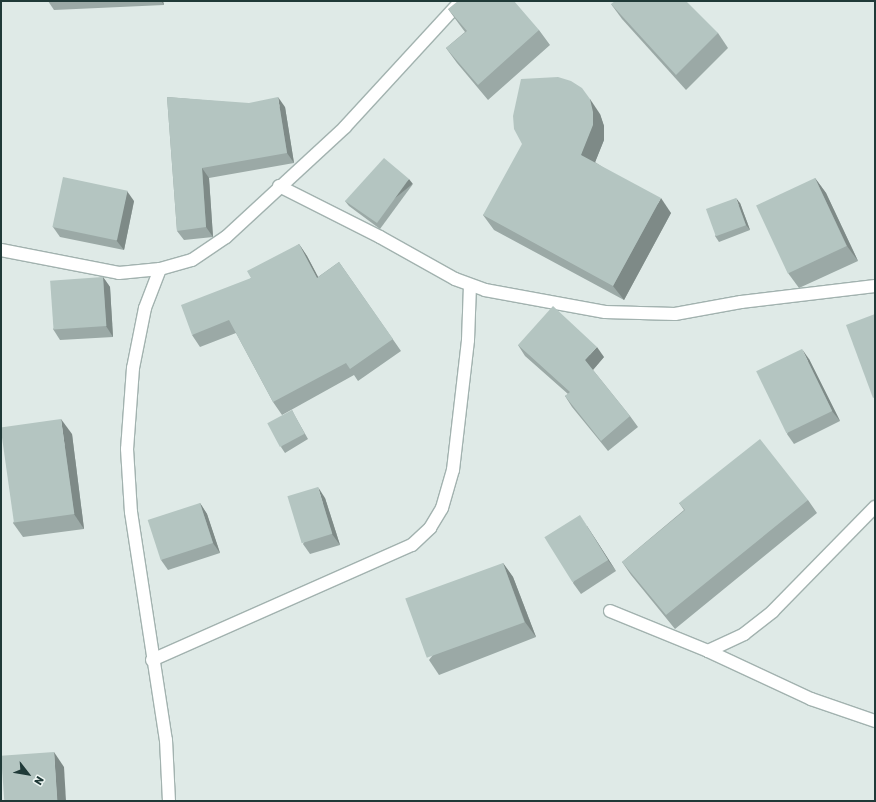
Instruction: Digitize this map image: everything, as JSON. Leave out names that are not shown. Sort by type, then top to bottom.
[{"type":"street","points":[[1,250],[119,273],[160,269],[192,260],[226,237],[279,186],[345,127],[461,1]]},
{"type":"street","points":[[279,186],[380,237],[455,279],[485,290],[605,312],[674,314],[741,302],[875,286]]},
{"type":"street","points":[[160,269],[145,308],[133,368],[127,449],[131,512],[152,660],[166,740],[169,801]]},
{"type":"street","points":[[152,660],[412,545],[430,528],[442,508],[453,470],[468,340],[470,284]]},
{"type":"street","points":[[708,651],[744,634],[772,611],[875,507]]},
{"type":"street","points":[[610,610],[708,651],[811,699],[875,721]]},
{"type":"building","points":[[458,1],[514,1],[539,30],[478,85],[446,48],[467,31],[448,9]]},
{"type":"building","points":[[615,1],[686,1],[718,33],[676,75],[611,4]]},
{"type":"building","points":[[558,77],[571,81],[582,88],[590,99],[593,112],[593,125],[581,155],[661,198],[613,286],[483,215],[522,144],[514,129],[513,116],[521,79]]},
{"type":"building","points":[[167,97],[249,103],[278,97],[287,153],[202,168],[206,227],[177,231]]},
{"type":"building","points":[[384,158],[409,179],[377,223],[345,201]]},
{"type":"building","points":[[63,177],[128,191],[117,241],[52,227]]},
{"type":"building","points":[[815,178],[847,246],[788,273],[756,205]]},
{"type":"building","points":[[736,198],[746,225],[716,236],[706,209]]},
{"type":"building","points":[[299,244],[317,278],[339,262],[393,339],[350,369],[346,363],[273,402],[229,320],[192,335],[181,305],[251,278],[247,271]]},
{"type":"building","points":[[103,277],[106,326],[54,330],[50,281]]},
{"type":"building","points":[[553,306],[597,347],[585,360],[630,416],[601,441],[565,396],[570,392],[518,345]]},
{"type":"building","points":[[875,314],[875,397],[873,398],[846,325]]},
{"type":"building","points":[[802,349],[832,411],[786,433],[756,371]]},
{"type":"building","points":[[292,410],[305,434],[280,447],[267,423]]},
{"type":"building","points":[[61,419],[74,514],[14,523],[1,427]]},
{"type":"building","points":[[760,439],[808,500],[666,615],[622,562],[685,510],[679,503]]},
{"type":"building","points":[[318,487],[332,534],[302,543],[287,496]]},
{"type":"building","points":[[200,503],[213,543],[161,560],[148,520]]},
{"type":"building","points":[[580,515],[608,560],[572,582],[544,537]]},
{"type":"building","points":[[503,563],[525,622],[427,658],[405,599]]},
{"type":"building","points":[[54,752],[57,801],[4,801],[1,756]]}]
